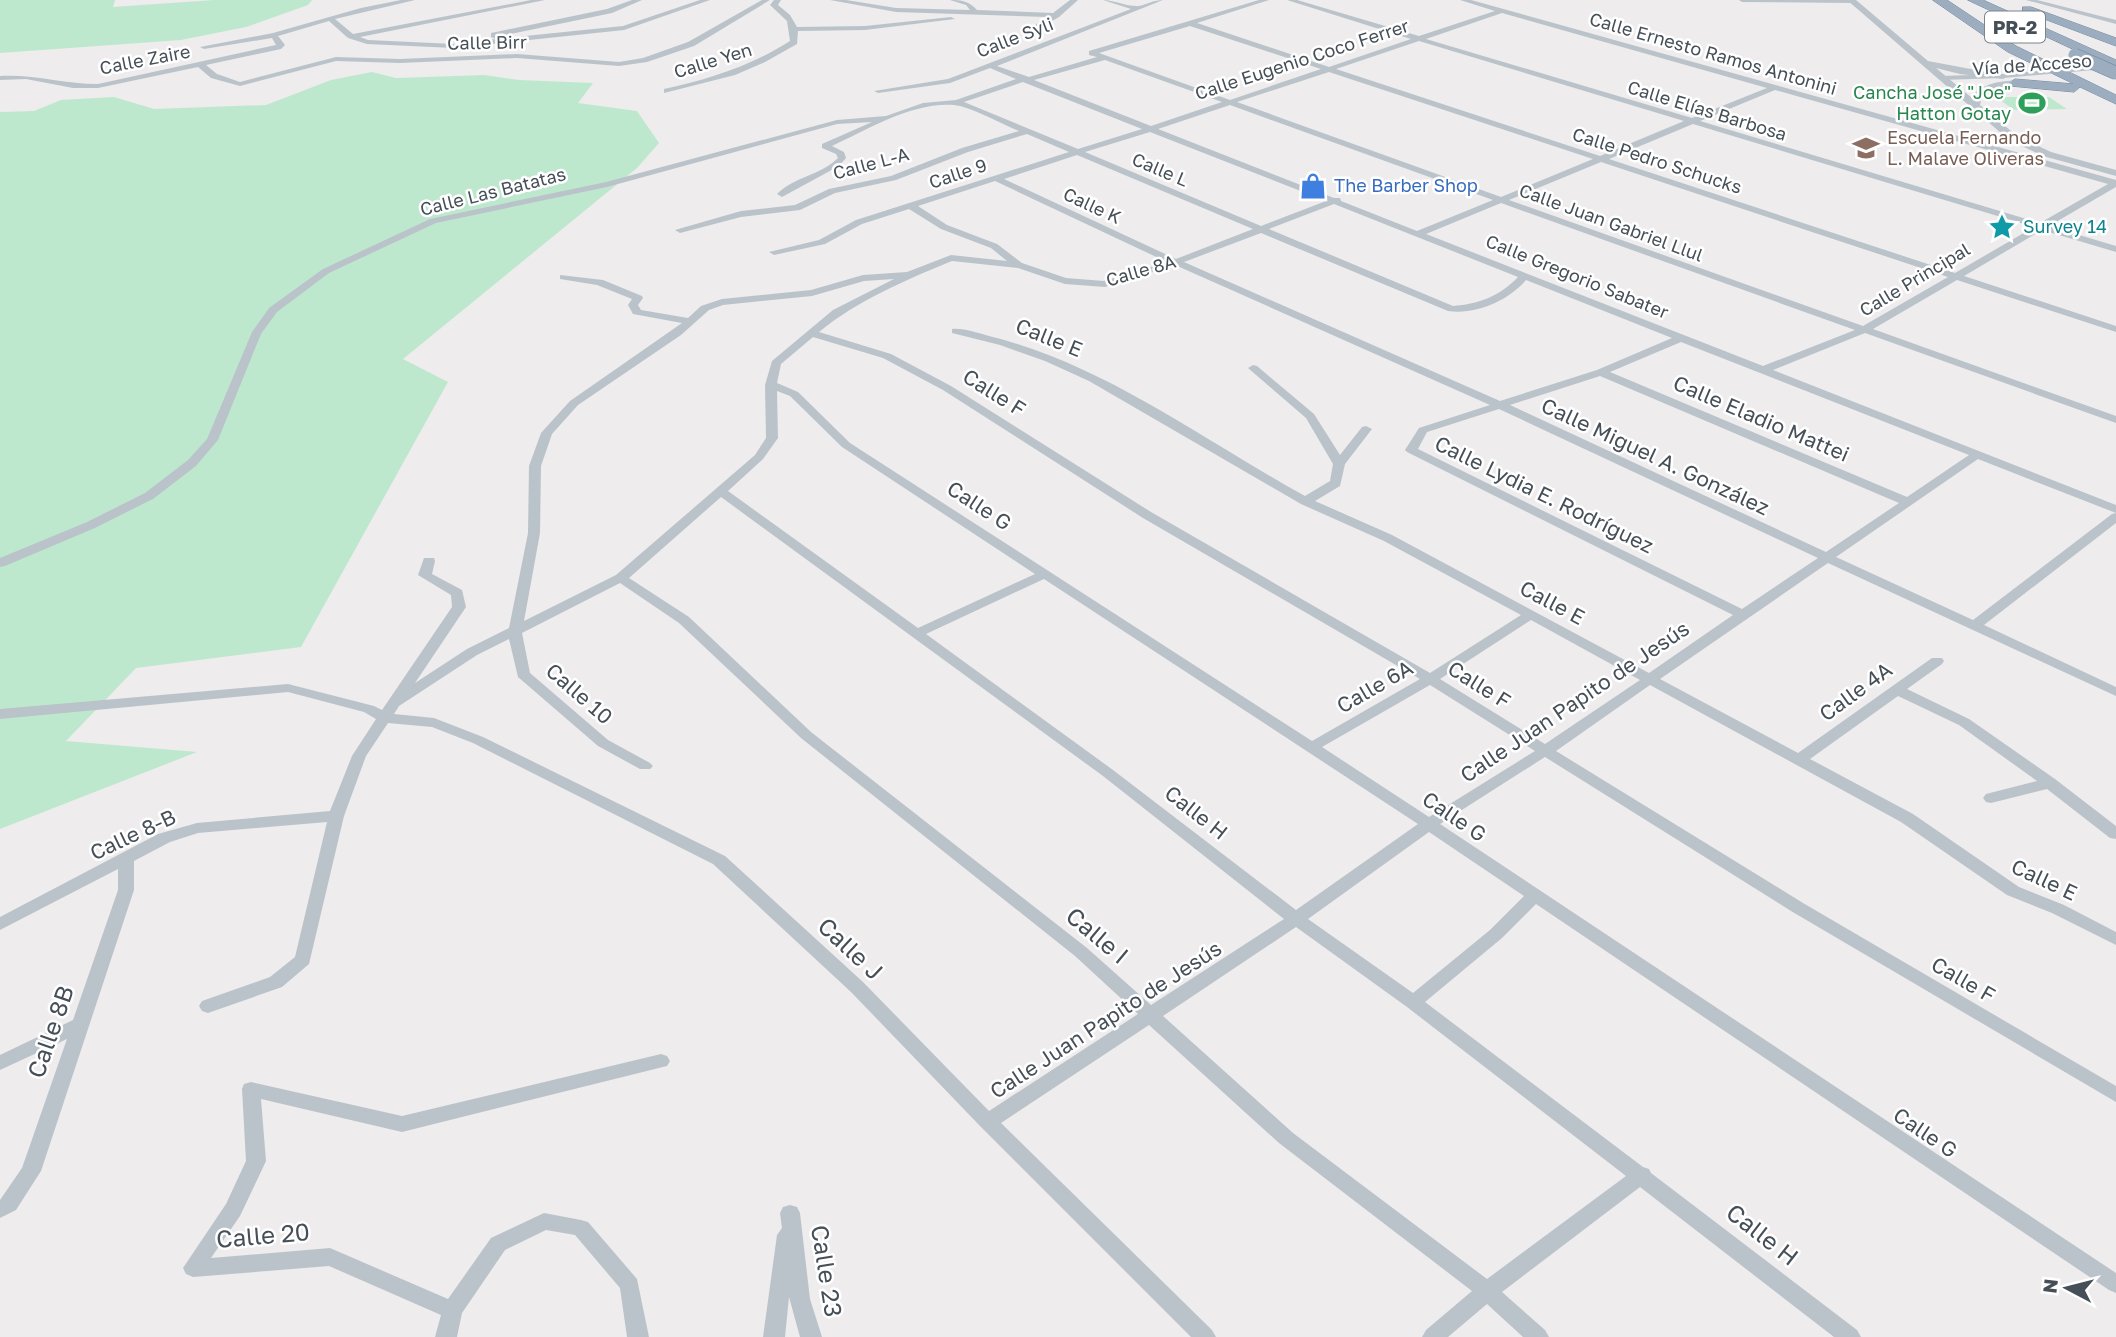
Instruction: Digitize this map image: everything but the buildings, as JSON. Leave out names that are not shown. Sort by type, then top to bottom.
[{"type":"highway","points":[[1939,0],[2018,52],[2113,99]]},
{"type":"highway","name":"PR-2","points":[[1954,0],[2116,74]]},
{"type":"highway","name":"PR-2","points":[[1974,0],[2116,65]]},
{"type":"highway","points":[[2001,0],[2116,43]]},
{"type":"highway","points":[[2009,80],[2025,67],[2018,52]]},
{"type":"highway","points":[[2009,80],[2060,85],[2113,99]]},
{"type":"street","points":[[204,47],[274,35],[329,18],[412,0]]},
{"type":"street","points":[[351,36],[542,0]]},
{"type":"street","points":[[517,55],[516,49],[494,34],[596,14],[639,0]]},
{"type":"street","points":[[329,18],[351,36],[368,42],[454,46],[624,27],[707,0]]},
{"type":"street","name":"Calle Birr","points":[[201,65],[214,76],[240,84],[336,59],[413,60],[517,55],[600,65],[644,60],[691,44],[768,0]]},
{"type":"street","points":[[778,0],[774,5],[789,16],[795,29],[889,26],[952,19],[965,11]]},
{"type":"street","points":[[833,0],[896,10],[1056,15]]},
{"type":"street","points":[[953,0],[968,4],[975,12]]},
{"type":"street","points":[[1032,31],[1075,0]]},
{"type":"street","points":[[1106,0],[1137,8]]},
{"type":"street","name":"Calle Syli","points":[[878,91],[950,81],[1160,0]]},
{"type":"street","points":[[1100,56],[1092,53],[1266,0]]},
{"type":"street","name":"Calle Elías Barbosa","points":[[1290,0],[2116,249]]},
{"type":"street","name":"Calle Ernesto Ramos Antonini","points":[[1463,0],[2116,183]]},
{"type":"street","points":[[1742,0],[1852,0],[2013,138],[2047,154],[2116,173]]},
{"type":"street","points":[[2029,0],[2116,22]]},
{"type":"street","name":"Calle Eugenio Coco Ferrer","points":[[1153,128],[1502,11]]},
{"type":"street","name":"Calle Pedro Schucks","points":[[1189,23],[2116,329]]},
{"type":"street","name":"Calle Yen","points":[[667,91],[712,81],[762,64],[794,42],[795,29]]},
{"type":"street","name":"Calle Zaire","points":[[0,78],[26,77],[73,86],[98,86],[278,47],[281,45],[274,35]]},
{"type":"street","points":[[957,102],[1100,56]]},
{"type":"street","name":"Calle Juan Gabriel Llul","points":[[1100,56],[2116,420]]},
{"type":"street","points":[[1923,61],[1947,69],[2009,80]]},
{"type":"street","name":"Calle Gregorio Sabater","points":[[988,65],[1684,337],[1761,371],[1975,456],[2116,509]]},
{"type":"street","name":"Vía de Acceso","points":[[1945,81],[2009,80],[2061,75],[2116,65]]},
{"type":"street","name":"Vía de Acceso","points":[[1945,81],[2116,74]]},
{"type":"street","points":[[1975,108],[1977,95],[2009,80]]},
{"type":"street","points":[[1420,233],[1773,88]]},
{"type":"street","name":"Calle Las Batatas","points":[[0,563],[91,525],[149,496],[192,463],[212,440],[256,334],[272,310],[326,271],[433,221],[607,184],[837,122],[887,118],[923,105],[957,102]]},
{"type":"street","name":"Calle L","points":[[957,102],[1452,309],[1471,308],[1512,292],[1526,275]]},
{"type":"street","points":[[782,194],[794,183],[836,165],[842,158],[840,152],[825,146],[887,118]]},
{"type":"street","name":"Calle 9","points":[[774,252],[822,242],[859,222],[1153,128]]},
{"type":"street","name":"Calle L-A","points":[[680,230],[741,214],[797,208],[832,191],[893,178],[965,149],[1028,131]]},
{"type":"street","name":"Calle K","points":[[995,178],[1176,262]]},
{"type":"street","name":"Calle Principal","points":[[1761,371],[1864,330],[2116,183]]},
{"type":"street","name":"Calle 8A","points":[[911,206],[944,227],[994,246],[1019,265],[1065,281],[1105,284],[1176,262],[1337,200]]},
{"type":"street","points":[[394,703],[472,652],[515,633],[621,578],[759,457],[772,438],[771,385],[776,363],[837,312],[909,275],[951,258],[1019,265]]},
{"type":"street","name":"Calle Miguel A. González","points":[[1176,262],[1435,375],[2116,692]]},
{"type":"street","points":[[515,633],[534,533],[535,466],[547,433],[574,403],[677,333],[687,321],[722,302],[812,293],[863,278],[909,275]]},
{"type":"street","points":[[564,277],[599,282],[638,298],[633,305],[637,312],[687,321]]},
{"type":"street","name":"Calle E","points":[[956,331],[993,338],[1074,369],[1306,501],[1388,538],[1908,818],[2013,891],[2058,909],[2116,939]]},
{"type":"street","name":"Calle F","points":[[810,333],[887,356],[947,388],[1147,515],[1430,679],[1797,907],[2116,1095]]},
{"type":"street","name":"Calle Lydia E. Rodríguez","points":[[1684,337],[1601,372],[1423,429],[1411,450],[1741,614]]},
{"type":"street","points":[[1253,368],[1310,416],[1339,464]]},
{"type":"street","name":"Calle Eladio Mattei","points":[[1601,372],[1907,502]]},
{"type":"street","name":"Calle G","points":[[771,385],[794,394],[846,444],[1429,824],[1533,897],[2116,1284]]},
{"type":"street","points":[[1306,501],[1336,483],[1339,464],[1366,429]]},
{"type":"street","name":"Calle Juan Papito de Jesús","points":[[988,1122],[1296,919],[1429,824],[1545,751],[1975,456]]},
{"type":"street","name":"Calle H","points":[[720,491],[1108,773],[1296,919],[1413,1002],[1642,1175],[1850,1337]]},
{"type":"street","points":[[1974,626],[2116,517]]},
{"type":"street","points":[[208,1006],[276,982],[303,960],[336,816],[359,755],[459,607],[457,593],[425,575],[429,561]]},
{"type":"street","points":[[918,633],[1045,574]]},
{"type":"street","name":"Calle I","points":[[621,578],[684,620],[806,735],[1081,952],[1286,1138],[1487,1291],[1538,1337]]},
{"type":"street","name":"Calle 6A","points":[[1310,748],[1430,679],[1530,615]]},
{"type":"street","name":"Calle 10","points":[[515,633],[523,674],[603,743],[645,766]]},
{"type":"street","name":"Calle 4A","points":[[1800,759],[1937,661]]},
{"type":"street","name":"Calle J","points":[[0,714],[288,688],[369,709],[384,718],[434,723],[478,740],[719,860],[857,987],[988,1122],[1205,1337]]},
{"type":"street","points":[[1895,689],[1964,722],[2116,834]]},
{"type":"street","points":[[1991,798],[2050,783]]},
{"type":"street","name":"Calle 8-B","points":[[0,924],[164,838],[197,828],[336,816]]},
{"type":"street","name":"Calle 8B","points":[[0,1210],[9,1204],[31,1171],[126,890],[126,860]]},
{"type":"street","points":[[1413,1002],[1496,934],[1533,897]]},
{"type":"street","points":[[0,1063],[79,1025]]},
{"type":"street","name":"Calle 20","points":[[452,1310],[330,1257],[192,1268],[233,1210],[256,1161],[251,1089],[402,1124],[661,1061]]},
{"type":"street","points":[[1433,1337],[1487,1291],[1642,1175]]},
{"type":"street","name":"Calle 23","points":[[774,1337],[790,1213],[800,1299],[811,1337]]},
{"type":"street","points":[[446,1337],[452,1310],[498,1244],[544,1221],[581,1228],[630,1285],[638,1337]]},
{"type":"green space","points":[[0,0],[115,0],[113,7],[214,0],[312,0],[308,5],[246,27],[181,40],[0,53]]},
{"type":"green space","points":[[372,72],[396,78],[484,75],[519,80],[593,83],[578,103],[637,111],[659,143],[637,168],[403,359],[448,382],[301,647],[136,668],[66,741],[197,752],[0,829],[0,112],[34,111],[61,100],[114,97],[154,109],[266,105],[331,80]]},
{"type":"green space","name":"Cancha José \"Joe\" Hatton Gotay","points":[[1996,97],[2049,97],[2067,109],[2014,110]]},
{"type":"place","name":"Cancha José \"Joe\" Hatton Gotay","points":[[2032,103]]},
{"type":"place","name":"Escuela Fernando L. Malave Oliveras","points":[[1866,148]]},
{"type":"place","name":"The Barber Shop","points":[[1313,186]]},
{"type":"place","name":"Survey 14","points":[[2002,227]]}]
